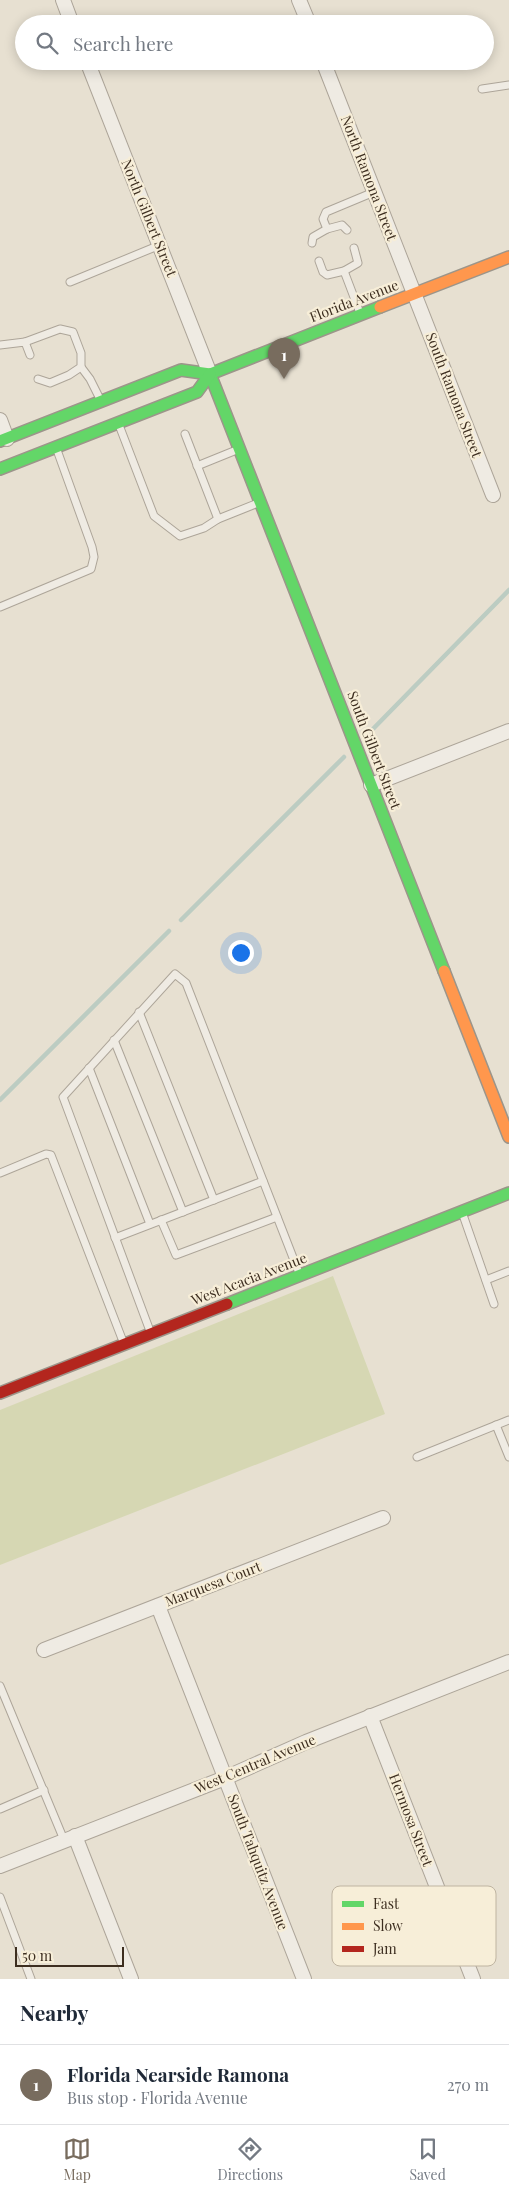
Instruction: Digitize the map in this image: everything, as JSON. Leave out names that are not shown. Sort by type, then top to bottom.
[{"type":"street","points":[[63,0],[69,15]]},
{"type":"street","points":[[299,0],[305,15]]},
{"type":"street","name":"North Gilbert Street","points":[[91,70],[210,374]]},
{"type":"street","name":"North Ramona Street","points":[[327,70],[414,294]]},
{"type":"street","name":"Florida Avenue","points":[[4,440],[180,370],[210,374],[509,257]]},
{"type":"street","name":"South Ramona Street","points":[[414,294],[493,495]]},
{"type":"street","name":"Florida Avenue","points":[[0,469],[197,392],[210,374]]},
{"type":"street","name":"South Gilbert Street","points":[[210,374],[509,1137]]},
{"type":"street","points":[[0,420],[4,440],[8,445],[6,454]]},
{"type":"street","points":[[371,785],[509,731]]},
{"type":"street","name":"West Acacia Avenue","points":[[0,1393],[509,1193]]},
{"type":"street","name":"Marquesa Court","points":[[44,1650],[382,1518]]},
{"type":"street","name":"South Tahquitz Avenue","points":[[158,1606],[304,1979]]},
{"type":"street","name":"West Central Avenue","points":[[0,1866],[225,1778],[370,1716],[509,1662]]},
{"type":"street","name":"Hermosa Street","points":[[370,1716],[437,1886]]},
{"type":"street","points":[[70,1838],[131,1979]]},
{"type":"street","name":"Hermosa Street","points":[[468,1966],[473,1979]]},
{"type":"lane","points":[[482,89],[509,85]]},
{"type":"lane","points":[[327,229],[323,219],[326,212],[374,192]]},
{"type":"lane","points":[[312,243],[313,238],[327,229],[342,226],[346,230]]},
{"type":"lane","points":[[70,282],[160,245]]},
{"type":"lane","points":[[319,261],[323,272],[327,275],[344,272],[358,263],[354,248]]},
{"type":"lane","points":[[344,272],[360,315]]},
{"type":"lane","points":[[0,345],[25,342],[60,329],[72,332],[81,352],[81,367],[90,379],[102,402]]},
{"type":"lane","points":[[25,342],[30,355]]},
{"type":"lane","points":[[38,379],[50,383],[69,375],[81,367]]},
{"type":"lane","points":[[118,422],[154,516],[180,536],[204,528],[218,519],[260,502]]},
{"type":"lane","points":[[185,434],[218,519]]},
{"type":"lane","points":[[0,607],[91,570],[94,557],[92,547],[56,447]]},
{"type":"lane","points":[[197,466],[240,449]]},
{"type":"lane","points":[[151,1334],[63,1097],[174,974],[186,983],[300,1275]]},
{"type":"lane","points":[[140,1012],[214,1200]]},
{"type":"lane","points":[[114,1040],[183,1212]]},
{"type":"lane","points":[[89,1068],[150,1224]]},
{"type":"lane","points":[[0,1173],[46,1154],[51,1155],[124,1344]]},
{"type":"lane","points":[[115,1238],[263,1181]]},
{"type":"lane","points":[[461,1212],[494,1304]]},
{"type":"lane","points":[[161,1220],[176,1255],[277,1217]]},
{"type":"lane","points":[[486,1280],[509,1271]]},
{"type":"lane","points":[[417,1457],[509,1420]]},
{"type":"lane","points":[[496,1425],[509,1458]]},
{"type":"lane","points":[[0,1686],[44,1790],[70,1838]]},
{"type":"lane","points":[[0,1809],[44,1790]]},
{"type":"lane","points":[[0,1897],[32,1979]]},
{"type":"green space","points":[[333,1276],[385,1414],[0,1565],[0,1410]]},
{"type":"waterway","points":[[371,731],[509,590]]},
{"type":"waterway","points":[[181,920],[344,757]]},
{"type":"waterway","points":[[0,1100],[169,931]]},
{"type":"traffic: fast","points":[[0,441],[181,370],[210,374],[380,307]]},
{"type":"traffic: fast","points":[[210,374],[444,971]]},
{"type":"traffic: fast","points":[[0,469],[197,392],[210,374]]},
{"type":"traffic: fast","points":[[227,1304],[509,1193]]},
{"type":"traffic: slow","points":[[380,307],[509,257]]},
{"type":"traffic: slow","points":[[444,971],[509,1137]]},
{"type":"traffic: jam","points":[[0,1393],[227,1304]]},
{"type":"place","name":"Florida Nearside Ramona","points":[[284,379]]}]
